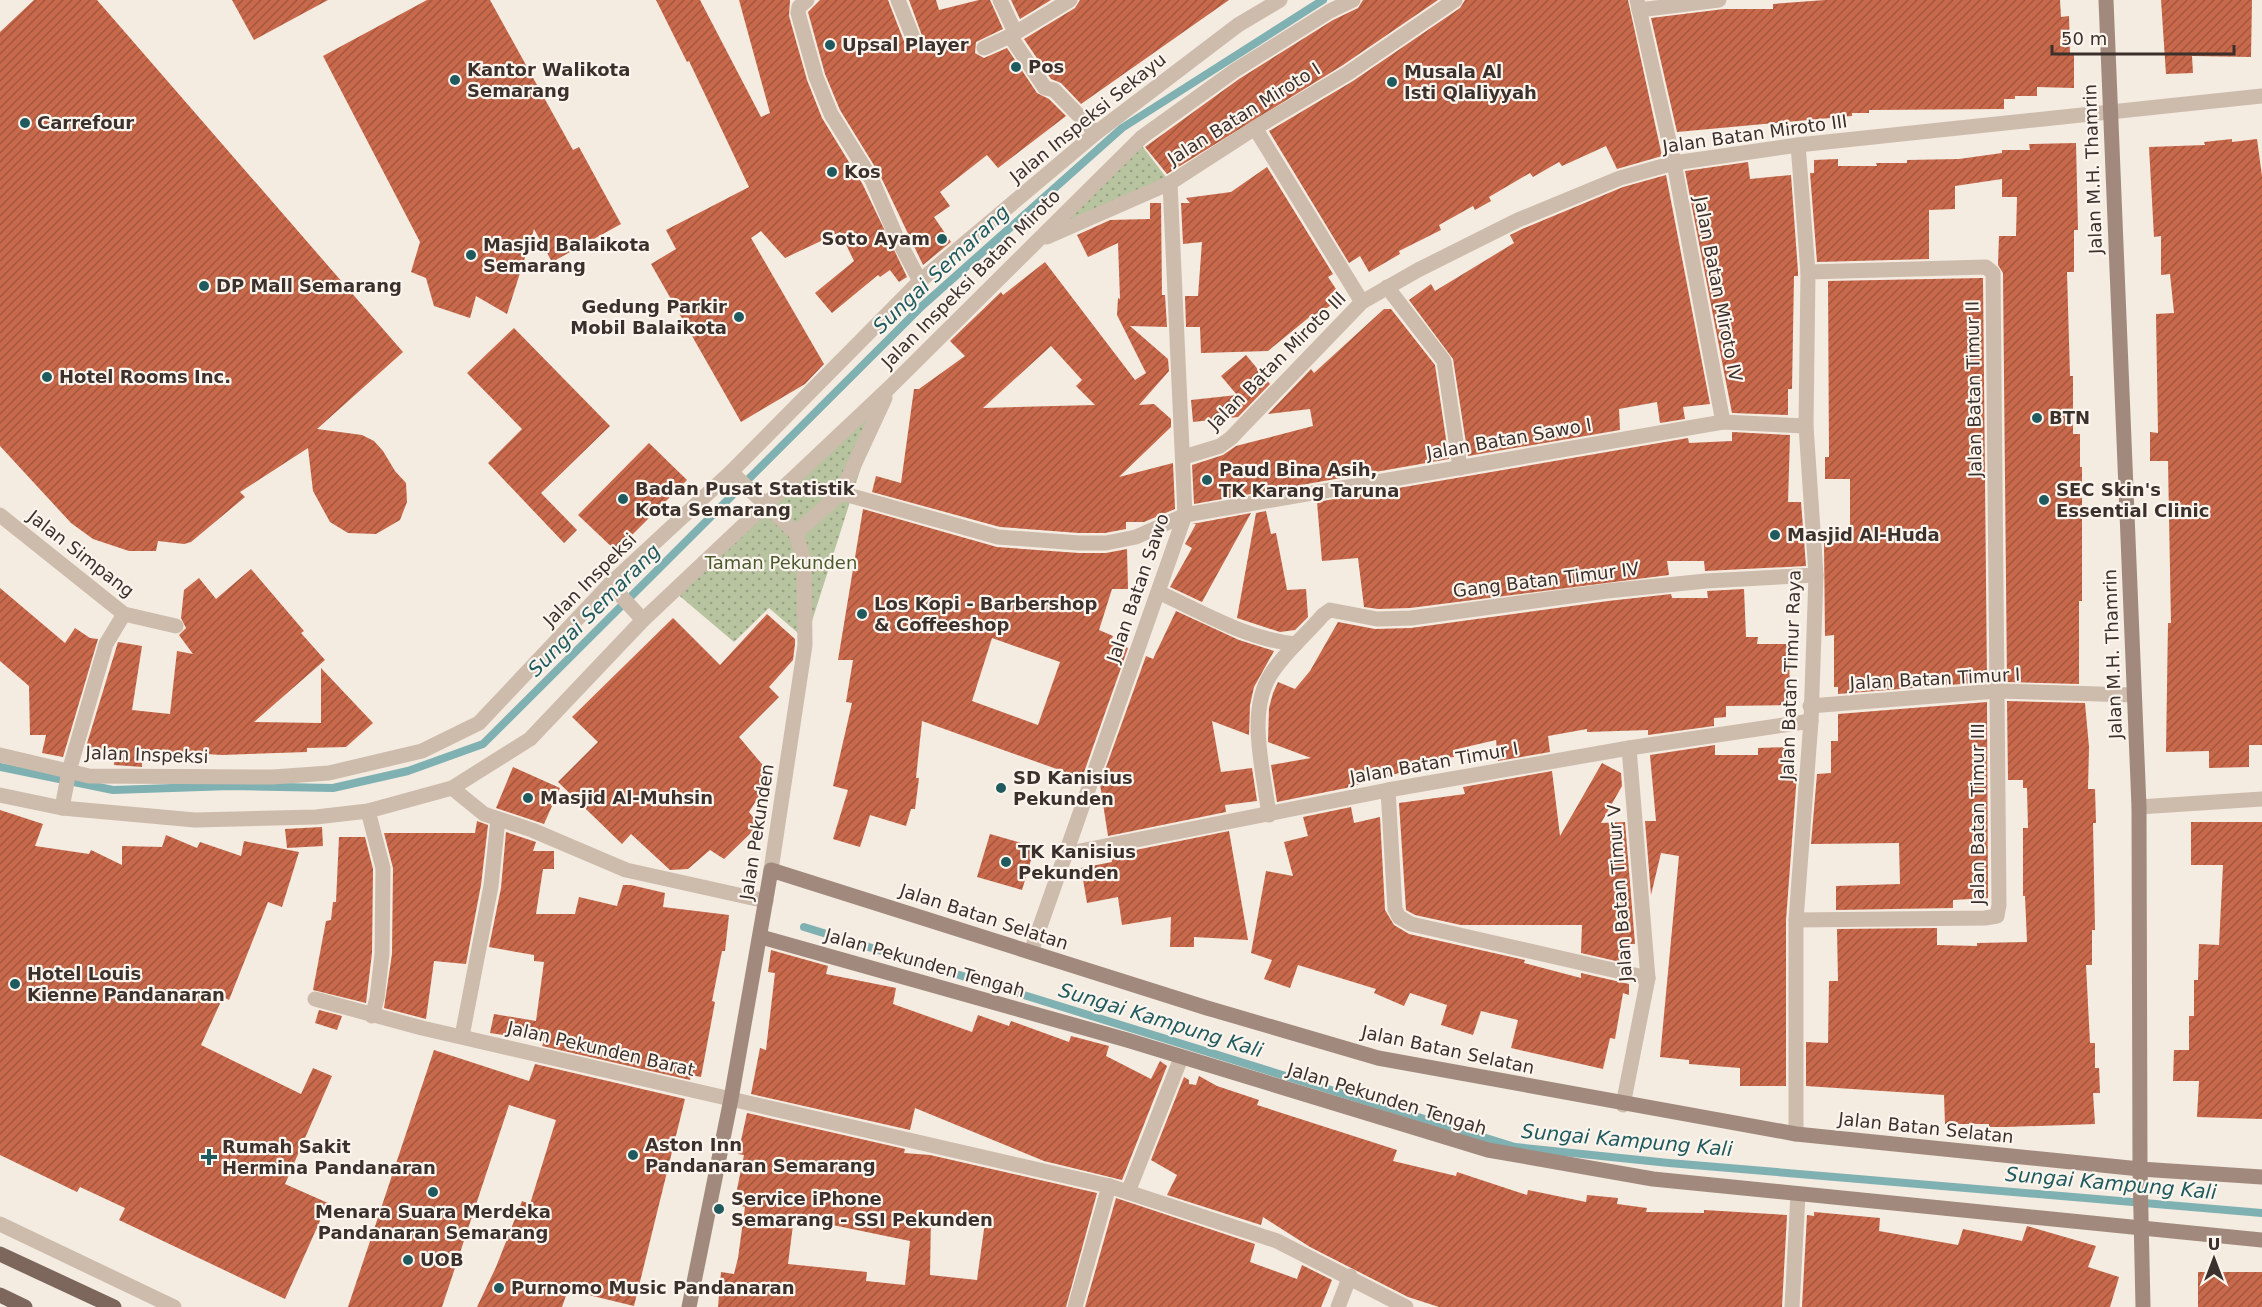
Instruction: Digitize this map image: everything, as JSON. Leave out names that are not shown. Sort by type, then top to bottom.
[{"type":"main road","name":"Jalan M.H. Thamrin","points":[[2106,0],[2139,807],[2140,1173],[2143,1307]]},
{"type":"main road","name":"Jalan Pekunden","points":[[689,1307],[731,1099],[771,870]]},
{"type":"main road","name":"Jalan Batan Selatan","points":[[771,870],[1207,1008],[1378,1058],[1623,1105],[1796,1134],[2140,1173],[2262,1177]]},
{"type":"main road","name":"Jalan Pekunden Tengah","points":[[761,937],[1181,1058],[1488,1150],[1653,1179],[2141,1226],[2262,1240]]},
{"type":"main road","points":[[0,1254],[114,1307]]},
{"type":"main road","points":[[0,1295],[26,1307]]},
{"type":"street","points":[[807,0],[799,7],[798,13],[827,105],[872,180],[896,236],[921,281]]},
{"type":"street","points":[[898,0],[914,40]]},
{"type":"street","points":[[1000,0],[1013,34],[1045,88],[1054,90],[1096,133]]},
{"type":"street","points":[[984,48],[1013,34],[1070,0]]},
{"type":"street","name":"Jalan Inspeksi Sekayu","points":[[901,300],[1096,133],[1238,25],[1280,0]]},
{"type":"street","name":"Jalan Inspeksi Batan Miroto","points":[[0,795],[62,805],[195,820],[316,817],[368,811],[452,788],[530,739],[639,617],[762,499],[888,390],[1142,137],[1234,71],[1353,0]]},
{"type":"street","name":"Jalan Batan Miroto I","points":[[1041,240],[1170,183],[1255,128],[1348,73],[1455,0]]},
{"type":"street","points":[[1638,5],[1719,0]]},
{"type":"street","name":"Jalan Batan Miroto IV","points":[[1638,5],[1674,163],[1723,422]]},
{"type":"street","name":"Jalan Batan Miroto III","points":[[1184,457],[1220,446],[1231,438],[1362,302],[1518,220],[1620,178],[1674,163],[1798,145],[2262,96]]},
{"type":"street","name":"Jalan Batan Miroto III","points":[[1255,128],[1362,302]]},
{"type":"street","name":"Jalan Batan Timur Raya","points":[[1796,1134],[1796,920],[1811,714],[1816,575],[1806,426],[1808,272],[1798,145]]},
{"type":"street","name":"Jalan Batan Sawo","points":[[1031,952],[1185,515],[1170,183]]},
{"type":"street","name":"Jalan Batan Timur II","points":[[1808,272],[1986,267],[1991,270],[1997,691]]},
{"type":"street","points":[[1387,287],[1444,361],[1460,468]]},
{"type":"street","name":"Jalan Inspeksi","points":[[0,755],[68,774],[89,776],[273,777],[328,773],[422,752],[479,723],[612,586],[734,474],[901,300]]},
{"type":"street","points":[[734,474],[796,533],[841,493],[888,390]]},
{"type":"street","name":"Jalan Batan Sawo I","points":[[841,493],[998,537],[1106,543],[1136,537],[1185,515],[1723,422],[1806,426]]},
{"type":"street","name":"Jalan Simpang","points":[[0,515],[123,614],[176,626]]},
{"type":"street","name":"Jalan Pekunden","points":[[771,870],[805,645],[804,562],[796,533]]},
{"type":"street","name":"Gang Batan Timur IV","points":[[1269,815],[1258,727],[1260,707],[1270,674],[1330,610],[1377,619],[1411,618],[1607,591],[1706,581],[1816,575]]},
{"type":"street","points":[[612,586],[639,617]]},
{"type":"street","points":[[1158,592],[1245,632],[1274,642],[1296,644]]},
{"type":"street","points":[[62,805],[68,774],[106,644],[123,614]]},
{"type":"street","name":"Jalan Batan Timur I","points":[[1065,854],[1388,790],[1811,714],[1997,691],[2133,695]]},
{"type":"street","name":"Jalan Batan Timur III","points":[[1796,920],[1997,916],[1999,905],[1997,691]]},
{"type":"street","name":"Jalan Batan Timur V","points":[[1623,1105],[1648,978],[1629,748]]},
{"type":"street","points":[[452,788],[484,814],[626,870],[766,901]]},
{"type":"street","points":[[1388,790],[1395,909],[1399,916],[1411,924],[1648,978]]},
{"type":"street","points":[[2139,807],[2262,799]]},
{"type":"street","points":[[368,811],[383,868],[382,954],[377,998],[372,1016]]},
{"type":"street","points":[[462,1036],[491,886],[498,819]]},
{"type":"street","name":"Jalan Pekunden Barat","points":[[315,999],[372,1016],[731,1099]]},
{"type":"street","points":[[1128,1192],[1181,1058]]},
{"type":"street","points":[[731,1099],[1109,1186],[1276,1241],[1350,1276],[1406,1307]]},
{"type":"street","points":[[1076,1307],[1109,1186]]},
{"type":"street","points":[[1792,1307],[1798,1194]]},
{"type":"street","points":[[0,1224],[174,1307]]},
{"type":"street","points":[[1338,1307],[1350,1276]]},
{"type":"green space","points":[[1139,142],[1169,181],[1048,232]]},
{"type":"green space","name":"Taman Pekunden","points":[[873,411],[864,458],[806,640],[769,608],[734,642],[675,592]]},
{"type":"building","name":"DP Mall Semarang","points":[[34,0],[97,0],[403,352],[317,429],[362,435],[374,441],[406,483],[407,502],[400,520],[376,534],[348,533],[330,522],[313,491],[308,448],[240,492],[245,497],[191,542],[184,544],[158,541],[156,551],[129,551],[93,539],[71,523],[0,446],[0,32]]},
{"type":"building","points":[[232,0],[328,0],[254,40]]},
{"type":"building","points":[[427,0],[490,0],[573,150],[579,147],[621,224],[552,262],[534,229],[507,314],[476,296],[470,318],[434,306],[426,278],[411,272],[420,242],[323,56]]},
{"type":"building","points":[[656,0],[700,0],[761,117],[770,113],[739,0],[790,0],[789,16],[807,80],[822,118],[863,185],[907,277],[899,282],[890,270],[880,277],[878,275],[832,313],[815,293],[854,261],[840,232],[785,258],[761,231],[751,238],[824,364],[805,384],[741,422],[651,264],[676,249],[666,230],[749,187],[689,61],[687,62]]},
{"type":"building","points":[[820,0],[888,0],[905,44],[913,50],[921,46],[924,41],[909,0],[936,0],[939,10],[979,0],[990,0],[1003,29],[976,42],[975,53],[984,58],[1007,48],[1037,93],[1049,99],[1066,116],[998,168],[987,155],[940,192],[950,206],[934,217],[951,242],[923,265],[880,175],[840,110],[825,74],[808,12]]},
{"type":"building","points":[[1011,0],[1051,0],[1020,19]]},
{"type":"building","points":[[1080,0],[1229,0],[1081,104],[1061,83],[1051,79],[1024,39],[1075,8]]},
{"type":"building","points":[[1363,0],[1438,0],[1343,65],[1167,174],[1145,147],[1239,79],[1333,20],[1358,8]]},
{"type":"building","points":[[1465,0],[1628,0],[1662,156],[1617,169],[1606,146],[1562,166],[1559,162],[1533,177],[1530,173],[1489,197],[1491,201],[1475,210],[1473,206],[1439,225],[1441,230],[1399,251],[1400,254],[1369,272],[1360,256],[1349,263],[1269,131],[1353,81],[1460,8]]},
{"type":"building","points":[[1825,0],[2060,0],[2061,17],[2069,16],[2070,53],[2074,53],[2074,88],[2037,87],[2037,96],[2015,96],[2015,99],[2004,99],[2004,109],[1869,110],[1869,113],[1852,113],[1852,116],[1677,132],[1651,18],[1724,9],[1773,9],[1773,4]]},
{"type":"building","points":[[2161,0],[2252,0],[2251,57],[2192,56],[2193,73],[2166,74]]},
{"type":"building","points":[[2232,139],[2232,142],[2257,139],[2262,176],[2262,745],[2249,745],[2249,767],[2209,768],[2209,751],[2166,752],[2168,623],[2171,623],[2168,461],[2150,461],[2150,432],[2158,433],[2156,314],[2174,313],[2170,274],[2161,275],[2161,236],[2154,237],[2149,147],[2205,145],[2204,142]]},
{"type":"building","points":[[2076,143],[2078,230],[2074,230],[2074,272],[2067,272],[2070,376],[2073,376],[2073,434],[2080,434],[2080,467],[2082,467],[2082,601],[2079,601],[2079,684],[2007,682],[2003,273],[1998,265],[1999,236],[2016,236],[2017,197],[2002,197],[2002,179],[1955,186],[1955,209],[1929,210],[1929,259],[1817,262],[1810,173],[1814,173],[1814,160],[1838,159],[1838,166],[1877,166],[1876,163],[1959,159],[2002,153],[2002,150],[2030,150],[2029,144]]},
{"type":"building","points":[[1748,162],[1750,179],[1791,175],[1798,276],[1794,276],[1792,389],[1788,389],[1788,415],[1732,413],[1685,171]]},
{"type":"building","points":[[1267,167],[1333,274],[1328,277],[1342,298],[1313,317],[1312,315],[1268,351],[1201,353],[1200,327],[1186,327],[1185,296],[1198,296],[1202,242],[1183,244],[1181,203],[1190,203],[1186,198],[1231,192]]},
{"type":"building","points":[[1666,175],[1710,404],[1683,407],[1685,419],[1660,423],[1657,402],[1619,409],[1620,430],[1468,456],[1453,359],[1409,300],[1431,284],[1435,291],[1514,243],[1510,235],[1522,229],[1623,187]]},
{"type":"building","points":[[1150,203],[1161,203],[1162,295],[1165,295],[1167,327],[1130,326],[1168,359],[1169,371],[1139,405],[1154,404],[1171,419],[1171,427],[1119,477],[1173,463],[1175,509],[1144,522],[1126,522],[1126,529],[1105,533],[1079,533],[1000,527],[872,492],[876,476],[901,483],[914,389],[919,389],[965,356],[950,341],[1001,292],[1003,295],[1045,262],[1135,380],[1146,373],[1117,315],[1118,298],[1120,299],[1118,243],[1088,257],[1077,235],[1110,220],[1150,219]],"holes":[[[1051,346],[1082,380],[1076,386],[1095,405],[983,408]]]},
{"type":"building","points":[[1983,278],[1987,682],[1838,694],[1838,687],[1834,687],[1834,635],[1825,636],[1824,542],[1850,540],[1850,479],[1825,479],[1825,457],[1829,457],[1828,281]]},
{"type":"building","points":[[1384,309],[1391,309],[1435,365],[1449,459],[1194,504],[1192,465],[1223,455],[1236,446],[1313,426],[1310,409],[1268,414],[1311,369],[1314,373]]},
{"type":"building","points":[[514,328],[610,426],[541,493],[577,530],[564,543],[488,463],[522,429],[467,373]]},
{"type":"building","points":[[1246,355],[1270,384],[1238,417],[1193,422],[1191,400],[1237,395],[1221,376]]},
{"type":"building","points":[[1732,432],[1790,435],[1788,502],[1801,502],[1806,566],[1705,571],[1704,561],[1667,561],[1669,575],[1410,608],[1378,609],[1364,607],[1358,558],[1322,561],[1317,502],[1688,438],[1689,443],[1732,441]]},
{"type":"building","name":"Badan Pusat Statistik Kota Semarang","points":[[649,443],[687,480],[616,551],[578,515]]},
{"type":"building","points":[[863,509],[997,547],[1079,553],[1106,553],[1127,549],[1128,589],[1112,589],[1099,630],[1113,636],[1111,641],[1128,648],[1082,778],[922,721],[915,809],[911,809],[906,826],[870,815],[860,847],[833,839],[848,790],[833,786],[852,703],[846,702],[853,660],[838,660]],"holes":[[[992,638],[1060,662],[1038,725],[972,701]]]},
{"type":"building","points":[[1266,511],[1271,534],[1276,533],[1287,590],[1306,589],[1308,617],[1295,630],[1280,632],[1237,618],[1256,513]]},
{"type":"building","points":[[1251,513],[1202,602],[1170,587],[1192,548],[1185,544],[1196,524],[1192,524]]},
{"type":"building","points":[[251,569],[304,631],[301,633],[325,660],[254,722],[321,723],[321,668],[373,723],[346,747],[307,748],[307,752],[222,755],[142,750],[142,767],[114,765],[115,755],[85,750],[118,642],[142,646],[132,710],[170,714],[177,651],[193,654],[179,635],[186,628],[181,618],[184,590],[199,578],[216,599]]},
{"type":"building","points":[[0,588],[65,643],[75,628],[90,638],[98,639],[63,757],[42,753],[46,735],[30,735],[29,686],[0,661]]},
{"type":"building","points":[[1744,589],[1746,637],[1758,637],[1757,644],[1789,644],[1790,705],[1726,706],[1726,717],[1714,718],[1714,726],[1648,735],[1648,730],[1587,732],[1587,729],[1548,736],[1550,752],[1498,761],[1496,740],[1453,750],[1454,757],[1398,767],[1399,773],[1346,788],[1277,802],[1271,765],[1311,758],[1268,742],[1269,708],[1273,693],[1278,682],[1295,689],[1310,671],[1338,622],[1375,629],[1411,628],[1671,594],[1672,598],[1708,598],[1707,591]]},
{"type":"building","points":[[1176,611],[1239,640],[1274,651],[1254,687],[1250,705],[1249,735],[1212,721],[1221,772],[1252,768],[1257,801],[1225,805],[1226,812],[1108,836],[1100,784],[1146,656],[1153,659]]},
{"type":"building","points":[[767,614],[795,639],[795,644],[793,660],[769,687],[779,697],[739,737],[772,776],[749,812],[759,825],[724,859],[710,850],[688,869],[670,870],[631,834],[622,844],[558,782],[598,742],[572,717],[673,618],[720,665]]},
{"type":"building","points":[[2007,701],[2085,703],[2089,747],[2088,789],[2095,789],[2096,823],[2093,823],[2095,930],[2092,930],[2092,965],[2086,965],[2090,1043],[2095,1043],[2095,1068],[2099,1068],[2100,1093],[2093,1093],[2095,1124],[1989,1127],[1989,1124],[1945,1124],[1944,1095],[1806,1086],[1806,1042],[1828,1043],[1829,981],[1838,981],[1837,929],[1937,928],[1937,945],[1977,946],[1977,943],[2027,942],[2025,896],[2023,896],[2023,828],[2028,828],[2027,788],[2023,788],[2023,780],[2008,780]]},
{"type":"building","points":[[1987,702],[1988,898],[1953,900],[1953,908],[1836,910],[1836,886],[1900,884],[1899,843],[1811,844],[1817,774],[1831,773],[1831,741],[1838,741],[1838,714]]},
{"type":"building","points":[[1715,745],[1715,755],[1758,755],[1758,748],[1790,747],[1791,774],[1797,774],[1786,920],[1786,1086],[1740,1086],[1740,1068],[1689,1064],[1689,1060],[1660,1057],[1679,856],[1661,853],[1651,895],[1645,821],[1656,821],[1650,755]]},
{"type":"building","points":[[1602,763],[1621,773],[1622,786],[1601,823],[1625,822],[1635,944],[1629,944],[1629,964],[1581,953],[1582,925],[1461,925],[1415,915],[1406,910],[1399,803],[1465,794],[1463,787],[1552,771],[1560,836]]},
{"type":"building","name":"Masjid Al-Muhsin","points":[[513,767],[560,788],[544,824],[496,808]]},
{"type":"building","points":[[1351,807],[1354,823],[1380,817],[1385,910],[1394,925],[1409,934],[1525,960],[1524,963],[1581,978],[1581,973],[1629,984],[1629,995],[1623,993],[1615,1039],[1610,1038],[1603,1069],[1511,1048],[1518,1020],[1481,1011],[1473,1035],[1441,1025],[1447,1005],[1410,993],[1404,1006],[1374,993],[1376,989],[1298,965],[1290,988],[1264,979],[1272,960],[1251,953],[1266,871],[1293,876],[1284,842],[1308,836],[1303,817]]},
{"type":"building","points":[[0,810],[43,824],[35,846],[89,854],[91,850],[122,865],[122,846],[162,847],[166,835],[197,848],[200,842],[241,856],[244,841],[299,852],[282,907],[268,902],[229,1000],[223,997],[201,1045],[301,1094],[313,1068],[332,1076],[285,1184],[328,1203],[285,1299],[119,1220],[125,1208],[80,1187],[77,1192],[0,1155]]},
{"type":"building","points":[[477,821],[488,825],[481,885],[466,964],[434,961],[426,1019],[384,1008],[392,954],[393,868],[384,833],[475,833]]},
{"type":"building","points":[[2191,822],[2262,822],[2262,1119],[2197,1117],[2199,1081],[2173,1081],[2174,1050],[2189,1050],[2189,1016],[2194,1016],[2194,980],[2198,980],[2199,944],[2219,945],[2223,865],[2191,865]]},
{"type":"building","points":[[322,827],[323,846],[287,848],[285,829]]},
{"type":"building","points":[[1229,831],[1248,940],[1194,937],[1194,947],[1170,947],[1171,917],[1122,925],[1118,897],[1087,903],[1081,868],[1112,862],[1111,855]]},
{"type":"building","points":[[506,832],[536,842],[533,851],[554,851],[554,869],[543,869],[536,914],[575,914],[579,897],[617,906],[623,885],[631,885],[665,893],[663,907],[729,915],[725,951],[722,951],[712,1001],[715,1002],[701,1077],[691,1075],[690,1080],[542,1046],[544,1041],[490,1033],[494,1014],[536,1021],[544,962],[534,961],[534,955],[489,947],[501,888]]},
{"type":"building","name":"TK Kanisius Pekunden","points":[[990,834],[1035,847],[1022,890],[977,877]]},
{"type":"building","points":[[339,837],[365,837],[373,869],[372,953],[366,1003],[313,990],[326,921],[331,920],[333,902],[336,902]]},
{"type":"building","points":[[771,950],[828,966],[826,974],[896,988],[893,1004],[972,1032],[978,1015],[1009,1026],[1011,1021],[1069,1042],[1071,1036],[1109,1046],[1106,1056],[1151,1079],[1160,1061],[1167,1066],[1122,1180],[1044,1161],[915,1108],[910,1130],[751,1094],[760,1048],[766,1050],[775,973],[768,972]]},
{"type":"building","points":[[319,1010],[342,1016],[337,1030],[315,1023]]},
{"type":"building","points":[[434,1050],[529,1081],[535,1064],[685,1099],[634,1306],[568,1290],[562,1307],[477,1307],[496,1267],[522,1201],[530,1204],[556,1120],[509,1105],[442,1307],[348,1307]]},
{"type":"building","points":[[1199,1076],[1217,1086],[1259,1100],[1257,1105],[1397,1150],[1393,1161],[1456,1176],[1457,1172],[1527,1195],[1528,1190],[1586,1202],[1587,1195],[1618,1198],[1617,1204],[1647,1208],[1646,1212],[1704,1213],[1704,1210],[1787,1215],[1782,1307],[1439,1307],[1408,1297],[1310,1247],[1263,1217],[1261,1225],[1167,1195],[1177,1175],[1151,1160],[1184,1077],[1189,1080],[1189,1084],[1196,1085]]},
{"type":"building","points":[[747,1113],[905,1149],[904,1153],[930,1155],[1097,1193],[1066,1307],[718,1307],[721,1272],[734,1274],[745,1207],[734,1204],[744,1155],[738,1154]],"holes":[[[931,1215],[985,1222],[977,1280],[930,1275]],[[794,1217],[910,1241],[905,1285],[866,1281],[867,1272],[788,1264]]]},
{"type":"building","points":[[1116,1198],[1255,1244],[1250,1262],[1297,1279],[1302,1265],[1332,1280],[1321,1307],[1085,1307]]},
{"type":"building","points":[[1814,1212],[1880,1218],[1879,1231],[1958,1245],[1963,1229],[2022,1241],[2027,1226],[2096,1246],[2088,1267],[2119,1277],[2110,1307],[1802,1307],[1807,1215],[1814,1216]]},
{"type":"building","points":[[2198,1272],[2262,1272],[2262,1307],[2198,1307]]},
{"type":"waterway","name":"Sungai Semarang","points":[[0,767],[113,790],[231,786],[333,788],[408,771],[483,744],[922,306],[1122,128],[1323,0]]},
{"type":"waterway","name":"Sungai Kampung Kali","points":[[804,927],[1515,1147],[1669,1163],[2262,1213]]},
{"type":"place","name":"Upsal Player","points":[[830,45]]},
{"type":"place","name":"Pos","points":[[1016,67]]},
{"type":"place","name":"Kantor Walikota Semarang","points":[[455,80]]},
{"type":"place","name":"Musala Al Isti Qlaliyyah","points":[[1392,82]]},
{"type":"place","name":"Carrefour","points":[[25,123]]},
{"type":"place","name":"Kos","points":[[832,172]]},
{"type":"place","name":"Soto Ayam","points":[[942,239]]},
{"type":"place","name":"Masjid Balaikota Semarang","points":[[471,255]]},
{"type":"place","name":"DP Mall Semarang","points":[[204,286]]},
{"type":"place","name":"Gedung Parkir Mobil Balaikota","points":[[739,317]]},
{"type":"place","name":"Hotel Rooms Inc.","points":[[47,377]]},
{"type":"place","name":"BTN","points":[[2037,418]]},
{"type":"place","name":"Paud Bina Asih, TK Karang Taruna","points":[[1207,480]]},
{"type":"place","name":"Badan Pusat Statistik Kota Semarang","points":[[623,499]]},
{"type":"place","name":"SEC Skin's Essential Clinic","points":[[2044,500]]},
{"type":"place","name":"Masjid Al-Huda","points":[[1775,535]]},
{"type":"place","name":"Los Kopi - Barbershop & Coffeeshop","points":[[862,614]]},
{"type":"place","name":"SD Kanisius Pekunden","points":[[1001,788]]},
{"type":"place","name":"Masjid Al-Muhsin","points":[[528,798]]},
{"type":"place","name":"TK Kanisius Pekunden","points":[[1006,862]]},
{"type":"place","name":"Hotel Louis Kienne Pandanaran","points":[[15,984]]},
{"type":"place","name":"Aston Inn Pandanaran Semarang","points":[[633,1155]]},
{"type":"place","name":"Rumah Sakit Hermina Pandanaran","points":[[209,1157]]},
{"type":"place","name":"Menara Suara Merdeka Pandanaran Semarang","points":[[433,1192]]},
{"type":"place","name":"Service iPhone Semarang - SSI Pekunden","points":[[719,1209]]},
{"type":"place","name":"UOB","points":[[408,1260]]},
{"type":"place","name":"Purnomo Music Pandanaran","points":[[499,1288]]}]
